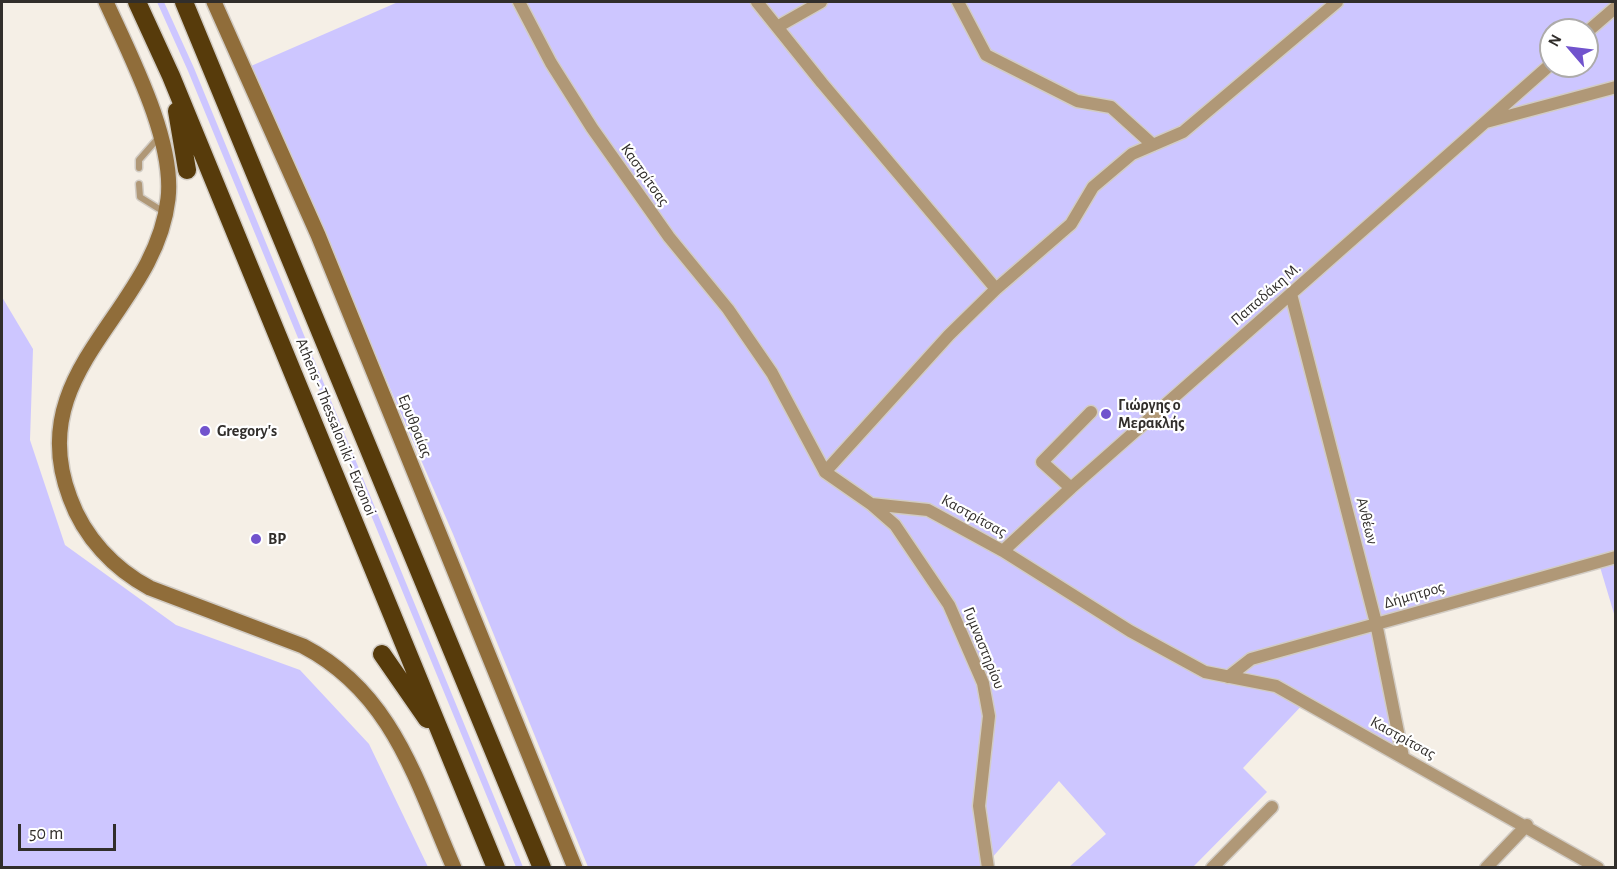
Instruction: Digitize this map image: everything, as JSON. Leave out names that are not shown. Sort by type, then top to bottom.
[{"type":"highway","name":"Athens - Thessaloniki - Evzonoi","points":[[137,2],[171,76],[496,867]]},
{"type":"highway","name":"Athens - Thessaloniki - Evzonoi","points":[[184,2],[542,867]]},
{"type":"highway","points":[[171,76],[188,170]]},
{"type":"highway","points":[[382,654],[448,750]]},
{"type":"main road","points":[[106,2],[135,68],[160,136],[169,174],[166,213],[154,254],[77,373],[62,414],[59,462],[73,507],[92,540],[133,579],[150,588],[303,646],[327,659],[358,685],[390,724],[454,867]]},
{"type":"main road","name":"Ερυθραίας","points":[[214,2],[318,235],[575,867]]},
{"type":"street","name":"Καστρίτσας","points":[[519,2],[551,63],[592,128],[669,237],[728,309],[772,373],[825,472],[871,504],[928,510],[1003,551],[1179,660],[1205,672],[1276,686],[1527,825],[1598,867]]},
{"type":"street","points":[[757,2],[996,289]]},
{"type":"street","points":[[777,27],[821,2]]},
{"type":"street","points":[[958,2],[986,55],[1077,101],[1111,107],[1153,145]]},
{"type":"street","points":[[825,472],[949,335],[996,289],[1071,224],[1093,187],[1132,154],[1183,132],[1337,2]]},
{"type":"street","points":[[1599,22],[1616,7]]},
{"type":"street","name":"Παπαδάκη Μ.","points":[[1003,551],[1071,488],[1539,75]]},
{"type":"street","points":[[1484,123],[1616,87]]},
{"type":"street","name":"Ανθέων","points":[[1291,294],[1376,623],[1403,757]]},
{"type":"street","points":[[1071,488],[1042,462],[1091,412]]},
{"type":"street","name":"Γυμναστηρίου","points":[[871,504],[895,525],[943,596],[983,683],[989,716],[979,806],[988,867]]},
{"type":"street","name":"Δήμητρος","points":[[1228,677],[1251,658],[1616,557]]},
{"type":"street","points":[[1212,867],[1272,807]]},
{"type":"street","points":[[1486,867],[1527,825]]},
{"type":"lane","points":[[139,168],[139,160],[160,136]]},
{"type":"lane","points":[[139,184],[140,197],[166,213]]},
{"type":"shaded area","points":[[157,2],[164,2],[194,68],[523,867],[516,867],[188,71]]},
{"type":"shaded area","points":[[398,2],[1615,2],[1615,617],[1600,567],[1376,625],[1402,756],[1306,701],[1243,768],[1267,792],[1193,867],[1069,867],[1106,834],[1059,781],[984,867],[588,867],[453,534],[251,66]]},
{"type":"shaded area","points":[[2,297],[33,349],[30,440],[65,545],[176,625],[300,670],[369,744],[428,867],[2,867]]},
{"type":"place","name":"Γιώργης ο Μερακλής","points":[[1106,414]]},
{"type":"place","name":"Gregory's","points":[[205,431]]},
{"type":"place","name":"BP","points":[[256,539]]}]
